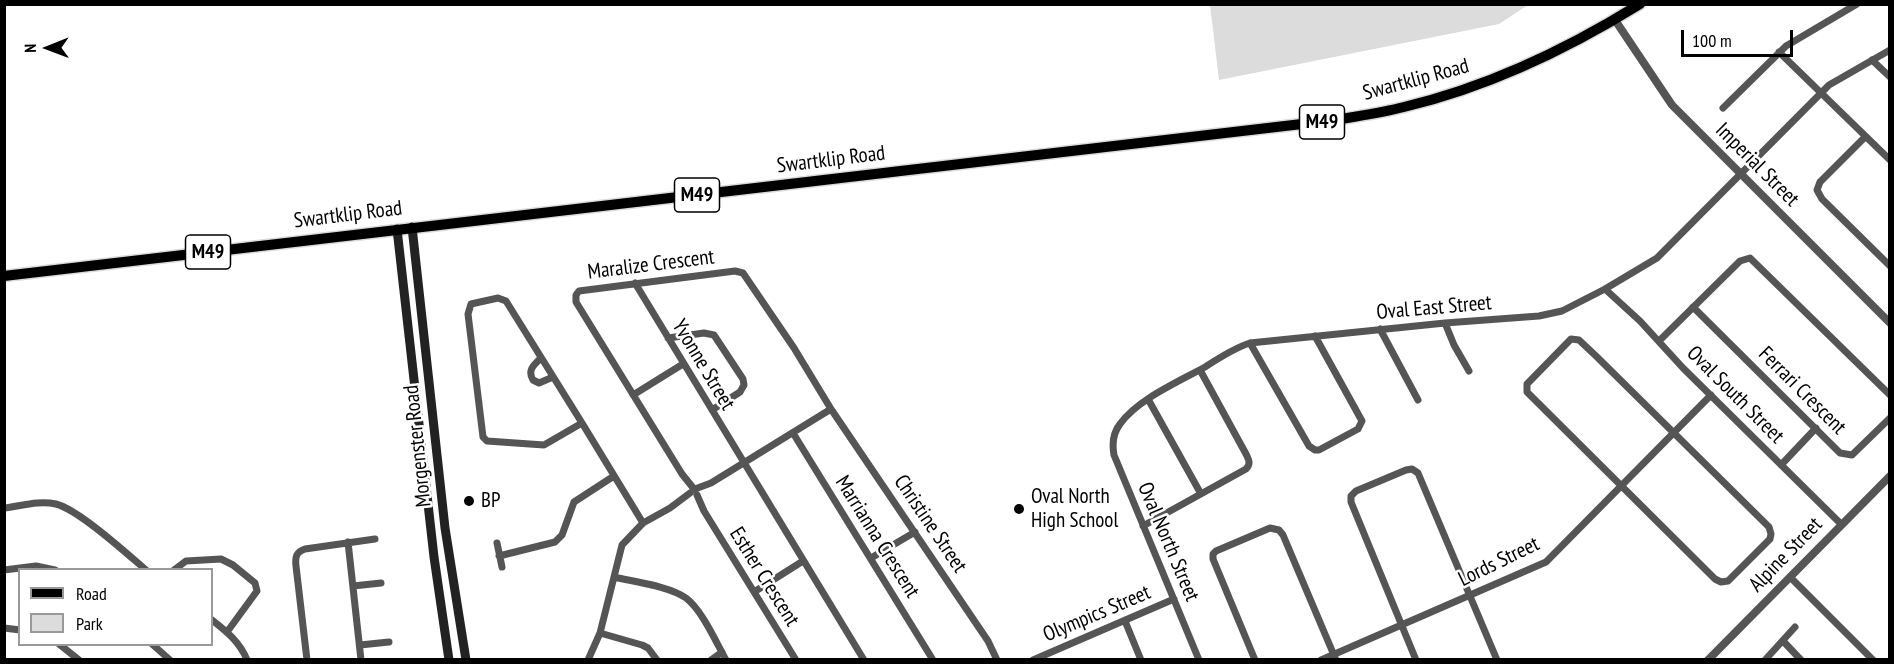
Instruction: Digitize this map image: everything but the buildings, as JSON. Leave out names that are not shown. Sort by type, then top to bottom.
[{"type":"main road","name":"Swartklip Road","points":[[4,276],[1335,120],[1402,108],[1476,85],[1545,58],[1640,4]]},
{"type":"main road","name":"Morgenster Road","points":[[412,227],[445,528],[466,660]]},
{"type":"main road","name":"Morgenster Road","points":[[397,229],[434,556],[449,660]]},
{"type":"street","points":[[1723,108],[1779,52],[1857,4]]},
{"type":"street","name":"Imperial Street","points":[[1614,20],[1664,95],[1739,174],[1890,323]]},
{"type":"street","name":"Oval East Street","points":[[1114,436],[1126,417],[1148,399],[1235,349],[1250,343],[1556,313],[1605,289],[1657,258],[1828,85],[1890,50]]},
{"type":"street","points":[[1779,52],[1890,160]]},
{"type":"street","points":[[1872,60],[1890,77]]},
{"type":"street","points":[[1865,137],[1820,182],[1817,190],[1822,199],[1890,266]]},
{"type":"street","points":[[1659,340],[1740,261],[1748,258],[1890,395]]},
{"type":"street","name":"Maralize Crescent","points":[[694,493],[576,299],[578,292],[583,289],[735,271],[742,273],[794,348],[831,409]]},
{"type":"street","name":"Yvonne Street","points":[[635,283],[743,463]]},
{"type":"street","name":"Oval South Street","points":[[1605,289],[1659,340],[1841,524]]},
{"type":"street","points":[[582,423],[544,445],[488,441],[483,437],[468,314],[471,304],[498,298],[506,301],[582,423],[643,523]]},
{"type":"street","name":"Ferrari Crescent","points":[[1693,307],[1840,453],[1852,455],[1890,417]]},
{"type":"street","points":[[1444,323],[1469,371]]},
{"type":"street","points":[[1380,329],[1418,399]]},
{"type":"street","points":[[668,338],[704,333],[714,335],[743,379],[744,385],[740,392],[712,410]]},
{"type":"street","points":[[1250,343],[1309,446],[1319,450],[1358,429],[1362,421],[1315,336]]},
{"type":"street","points":[[1573,339],[1580,340],[1769,527],[1770,539],[1728,580],[1721,582],[1715,579],[1620,485],[1527,392],[1527,384],[1564,345],[1573,339]]},
{"type":"street","points":[[541,358],[531,369],[530,375],[533,380],[539,383],[553,377]]},
{"type":"street","points":[[633,395],[683,364]]},
{"type":"street","points":[[1143,526],[1246,469],[1250,462],[1200,370]]},
{"type":"street","name":"Lords Street","points":[[1321,660],[1334,657],[1546,562],[1711,395]]},
{"type":"street","points":[[1148,399],[1201,494]]},
{"type":"street","points":[[588,660],[600,633],[622,545],[643,523],[831,409]]},
{"type":"street","name":"Christine Street","points":[[831,409],[915,531],[988,641],[998,660]]},
{"type":"street","points":[[1781,465],[1816,428]]},
{"type":"street","name":"Marrianna Crescent","points":[[793,433],[933,660]]},
{"type":"street","name":"Oval North Street","points":[[1114,436],[1114,455],[1199,660]]},
{"type":"street","points":[[743,463],[864,660]]},
{"type":"street","points":[[1416,660],[1351,502],[1351,496],[1356,491],[1412,469],[1418,473],[1497,660]]},
{"type":"street","points":[[499,556],[555,542],[561,535],[574,502],[614,476]]},
{"type":"street","name":"Alpine Street","points":[[1708,660],[1890,476]]},
{"type":"street","name":"Esther Crescent","points":[[694,493],[796,660]]},
{"type":"street","points":[[4,508],[42,503],[63,507],[143,568]]},
{"type":"street","points":[[1255,660],[1213,560],[1213,555],[1216,551],[1270,528],[1279,530],[1283,535],[1334,657]]},
{"type":"street","points":[[871,558],[915,531]]},
{"type":"street","points":[[307,660],[296,555],[304,549],[375,539]]},
{"type":"street","points":[[348,542],[361,660]]},
{"type":"street","points":[[497,543],[502,567]]},
{"type":"street","points":[[176,568],[186,561],[221,559],[233,565],[255,583],[257,591],[253,599],[227,632]]},
{"type":"street","points":[[754,592],[803,561]]},
{"type":"street","points":[[20,568],[36,566],[46,568]]},
{"type":"street","points":[[615,577],[671,591],[685,597],[693,605],[726,660]]},
{"type":"street","points":[[1790,577],[1873,660]]},
{"type":"street","points":[[353,586],[381,584]]},
{"type":"street","name":"Olympics Street","points":[[1033,660],[1174,599]]},
{"type":"street","points":[[213,621],[240,646],[247,660]]},
{"type":"street","points":[[1125,621],[1142,660]]},
{"type":"street","points":[[1765,660],[1795,627]]},
{"type":"street","points":[[600,633],[642,645],[657,660]]},
{"type":"street","points":[[1783,641],[1801,660]]},
{"type":"street","points":[[360,645],[389,642]]},
{"type":"street","points":[[59,646],[79,660]]},
{"type":"street","points":[[153,646],[170,660]]},
{"type":"street","points":[[1056,650],[1060,660]]},
{"type":"street","points":[[711,660],[722,652]]},
{"type":"green space","points":[[1210,4],[1528,5],[1499,24],[1219,80]]},
{"type":"place","name":"BP","points":[[469,501]]},
{"type":"place","name":"Oval North High School","points":[[1019,509]]}]
